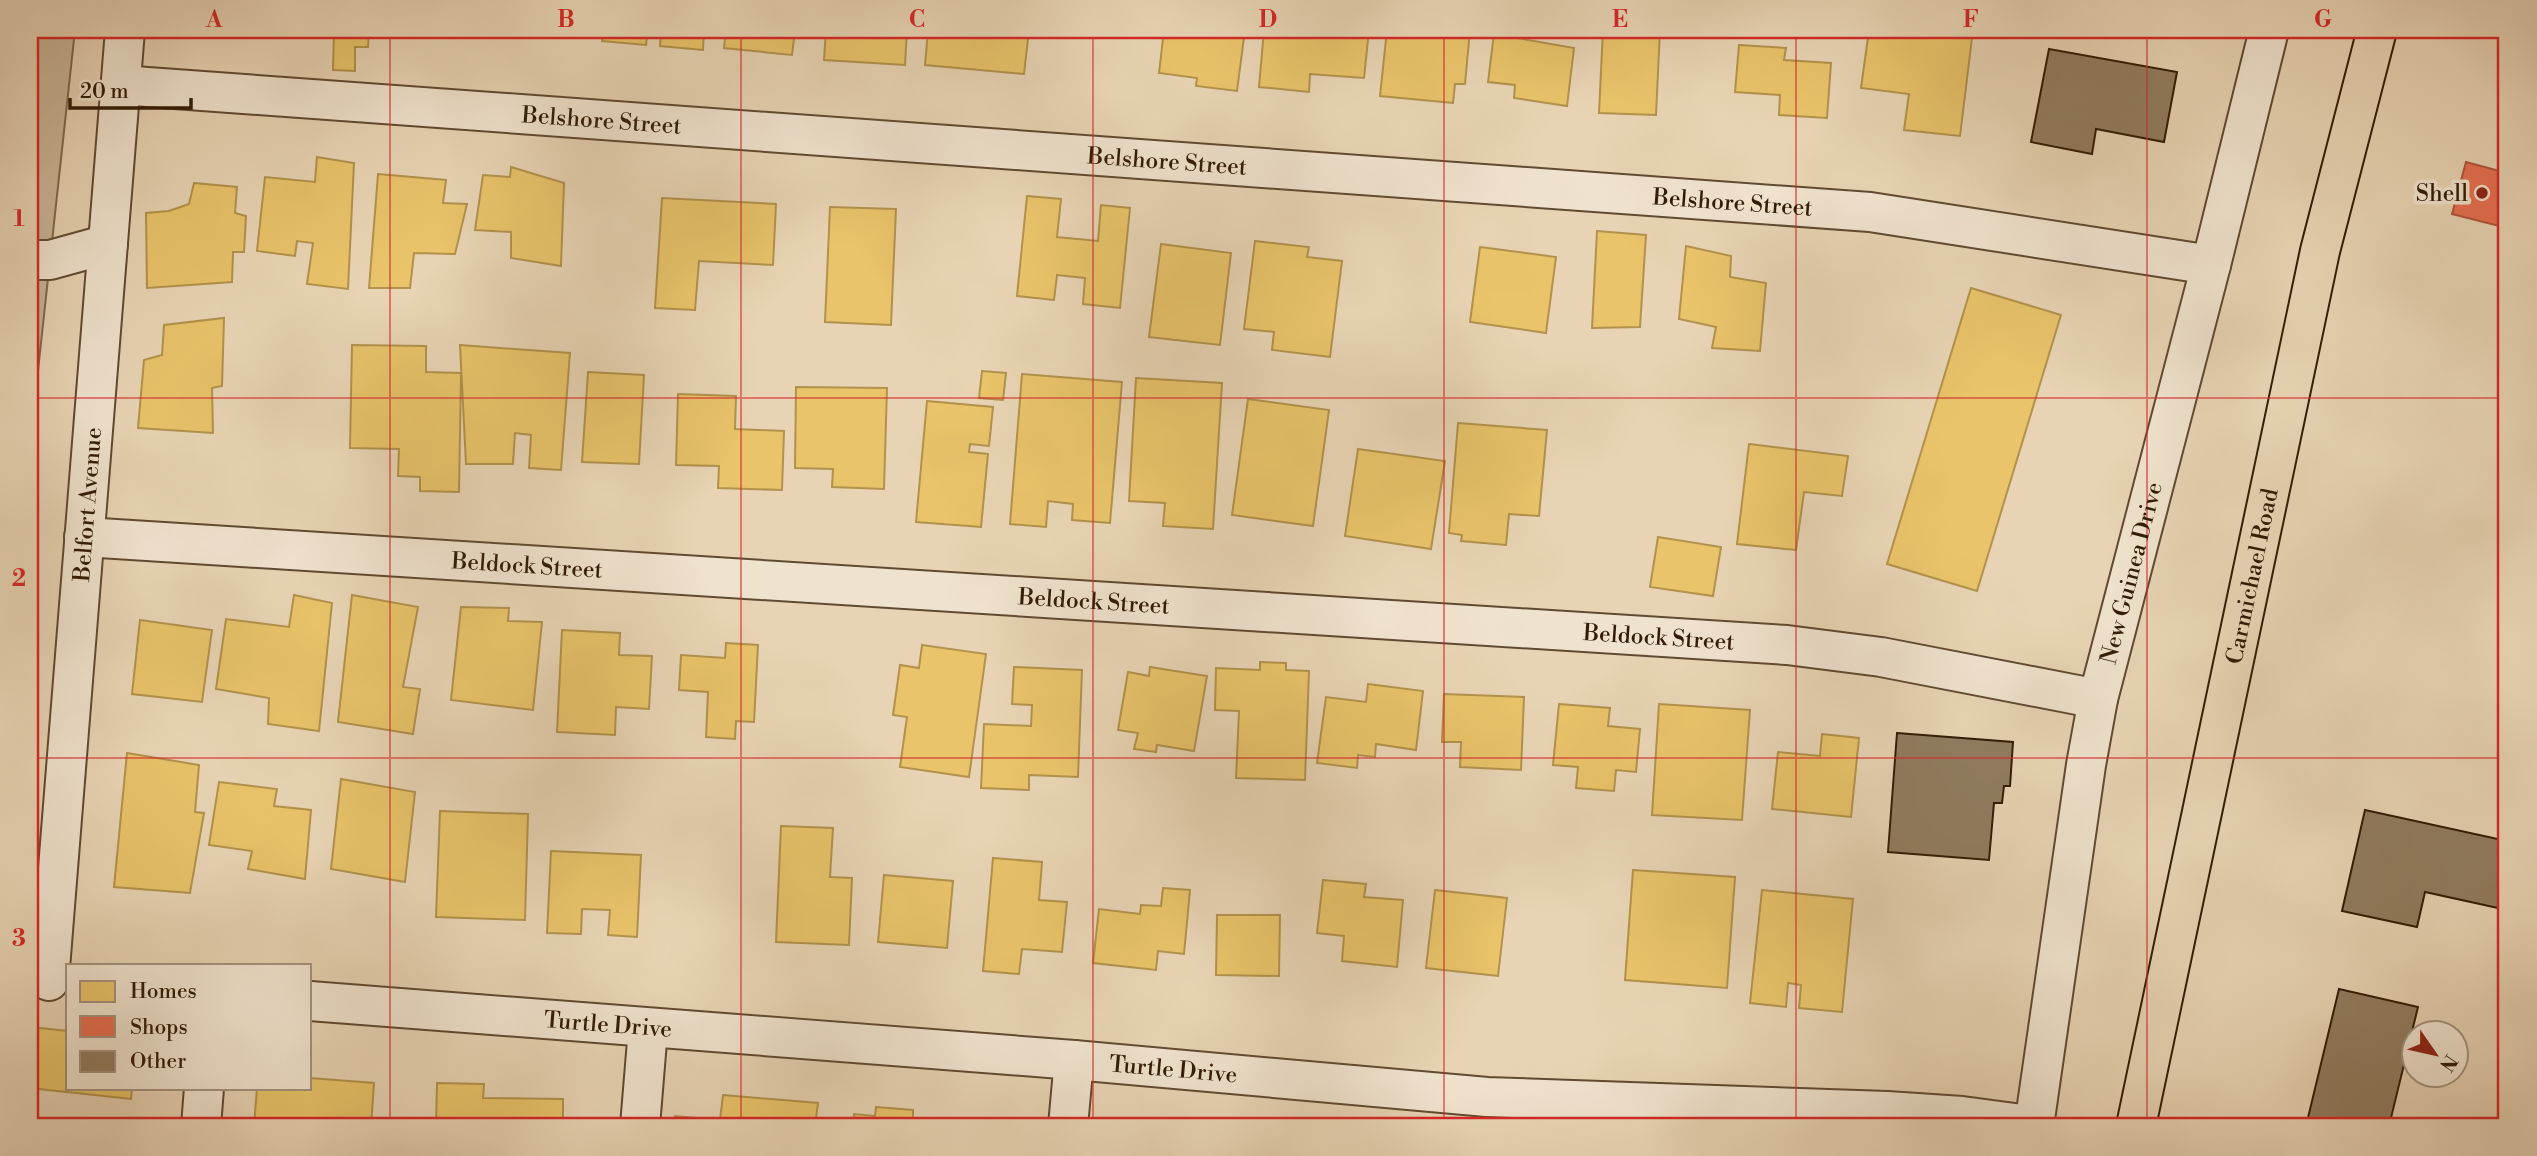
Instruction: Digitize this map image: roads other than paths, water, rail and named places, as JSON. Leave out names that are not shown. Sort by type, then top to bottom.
[{"type":"main road","name":"Carmichael Road","points":[[2136,1126],[2320,251],[2377,30]]},
{"type":"street","name":"Belfort Avenue","points":[[49,981],[125,30]]},
{"type":"street","name":"New Guinea Drive","points":[[2035,1126],[2086,765],[2098,699],[2270,30]]},
{"type":"street","name":"Belshore Street","points":[[120,85],[1870,212],[1936,220],[2211,265]]},
{"type":"street","points":[[30,260],[50,260],[108,244]]},
{"type":"street","name":"Beldock Street","points":[[84,537],[1787,645],[1881,657],[2098,699]]},
{"type":"street","name":"Turtle Drive","points":[[312,1001],[1074,1060],[1486,1112],[1887,1111],[1962,1116],[2035,1126]]},
{"type":"street","points":[[640,1126],[648,1029]]},
{"type":"street","points":[[1068,1126],[1074,1060]]},
{"type":"street","points":[[201,1126],[204,1090]]},
{"type":"place","name":"Shell","points":[[2482,193]]}]
